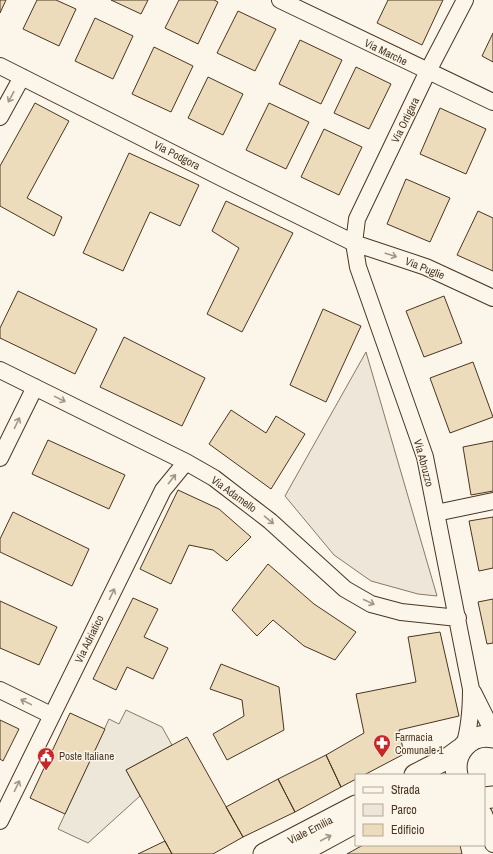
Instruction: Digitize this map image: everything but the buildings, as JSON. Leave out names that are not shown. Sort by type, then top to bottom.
[{"type":"street","name":"Via Marche","points":[[280,0],[493,102]]},
{"type":"street","name":"Via Ortigara","points":[[354,242],[357,219],[428,71],[465,0]]},
{"type":"street","name":"Via Podgora","points":[[0,66],[224,179],[354,242]]},
{"type":"street","points":[[0,117],[22,77]]},
{"type":"street","name":"Via Puglie","points":[[354,242],[426,267],[493,298]]},
{"type":"street","name":"Via Abruzzo","points":[[354,242],[358,267],[424,457],[436,513],[471,689],[471,711],[468,733],[462,748]]},
{"type":"street","name":"Via Adamello","points":[[0,370],[186,462],[214,478],[270,521],[345,589],[371,604],[401,612],[458,618]]},
{"type":"street","points":[[0,458],[35,387]]},
{"type":"street","name":"Via Adriatico","points":[[0,821],[163,490],[186,462]]},
{"type":"street","points":[[436,513],[493,500]]},
{"type":"street","name":"Via Abruzzo","points":[[471,689],[493,732]]},
{"type":"street","points":[[0,690],[51,715]]},
{"type":"street","points":[[417,774],[450,757],[471,740],[479,737],[493,737]]},
{"type":"street","points":[[457,774],[455,765],[462,748]]},
{"type":"street","name":"Viale Emilia","points":[[264,854],[355,807]]},
{"type":"street","points":[[485,816],[488,822],[493,844]]},
{"type":"street","name":"Viale Emilia","points":[[297,854],[355,823]]},
{"type":"green space","points":[[366,352],[437,596],[418,594],[371,581],[334,555],[285,496]]},
{"type":"shaded area","points":[[126,710],[162,727],[172,745],[126,770],[140,796],[88,843],[58,829],[109,719],[119,724]]},
{"type":"place","name":"Farmacia Comunale 1","points":[[382,758]]},
{"type":"place","name":"Poste Italiane","points":[[46,771]]}]
